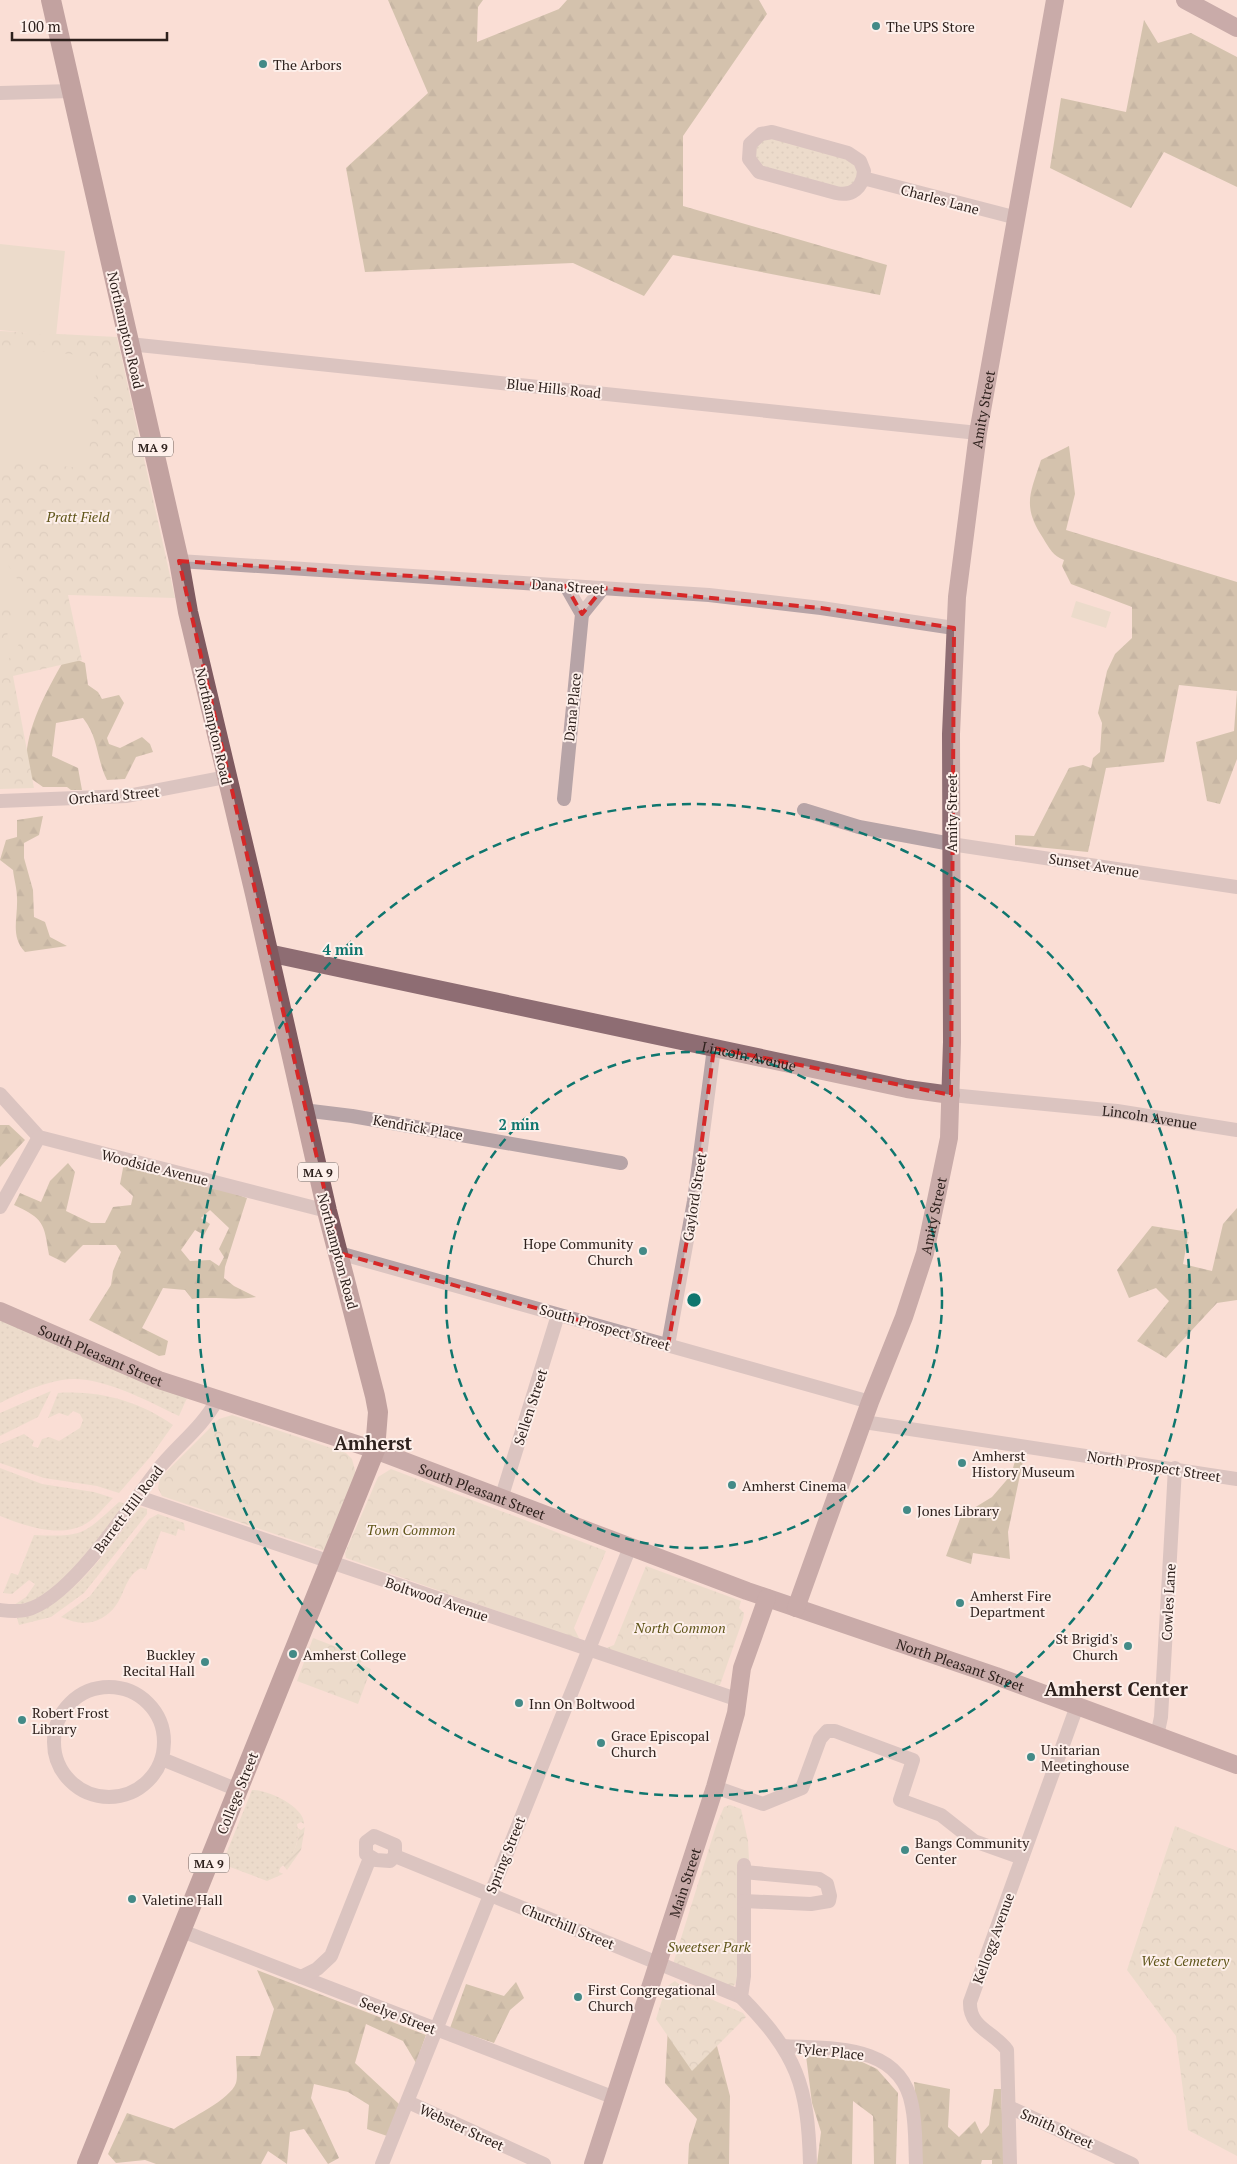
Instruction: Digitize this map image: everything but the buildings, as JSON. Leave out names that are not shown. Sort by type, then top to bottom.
[{"type":"highway","name":"Northampton Road","points":[[51,0],[179,561],[188,612],[226,778],[256,894],[327,1211],[340,1253],[378,1412],[375,1450]]},
{"type":"highway","name":"College Street","points":[[87,2164],[375,1450]]},
{"type":"main road","name":"Amity Street","points":[[796,1608],[870,1402],[904,1317],[930,1238],[948,1138],[954,628],[964,529],[978,433],[1055,0]]},
{"type":"main road","points":[[1185,0],[1237,28]]},
{"type":"main road","name":"Lincoln Avenue","points":[[268,953],[907,1089],[950,1095]]},
{"type":"main road","name":"South Pleasant Street","points":[[0,1311],[159,1380],[375,1450],[767,1598]]},
{"type":"main road","name":"North Pleasant Street","points":[[767,1598],[1077,1706],[1237,1765]]},
{"type":"main road","name":"Main Street","points":[[593,2164],[715,1787],[736,1713],[736,1699],[742,1668],[767,1598]]},
{"type":"street","points":[[0,94],[72,91]]},
{"type":"street","points":[[772,132],[784,135],[852,154],[862,164],[864,178],[858,188],[853,192],[843,195],[760,172],[750,162],[749,148],[755,138],[761,134],[772,132]]},
{"type":"street","name":"Charles Lane","points":[[864,178],[1017,218]]},
{"type":"street","name":"Blue Hills Road","points":[[129,344],[978,433]]},
{"type":"street","name":"Dana Street","points":[[179,561],[710,595],[821,608],[954,628]]},
{"type":"street","points":[[566,586],[582,614],[603,588]]},
{"type":"street","name":"Dana Place","points":[[564,799],[582,614]]},
{"type":"street","name":"Orchard Street","points":[[0,801],[127,796],[226,778]]},
{"type":"street","name":"Sunset Avenue","points":[[804,810],[859,827],[951,844],[1237,887]]},
{"type":"street","name":"Gaylord Street","points":[[668,1345],[694,1201],[714,1048]]},
{"type":"street","points":[[0,1094],[39,1137],[0,1207]]},
{"type":"street","name":"Lincoln Avenue","points":[[950,1095],[1117,1111],[1237,1130]]},
{"type":"street","name":"Kendrick Place","points":[[303,1110],[352,1116],[621,1163]]},
{"type":"street","name":"Woodside Avenue","points":[[39,1137],[327,1211]]},
{"type":"street","name":"South Prospect Street","points":[[340,1253],[870,1402]]},
{"type":"street","name":"Sellen Street","points":[[501,1499],[558,1314]]},
{"type":"street","name":"Barrett Hill Road","points":[[0,1610],[15,1612],[28,1610],[39,1605],[62,1588],[104,1544],[169,1456],[209,1415],[217,1400]]},
{"type":"street","name":"North Prospect Street","points":[[864,1422],[1175,1468],[1237,1479]]},
{"type":"street","name":"Cowles Lane","points":[[1157,1736],[1162,1707],[1175,1468]]},
{"type":"street","name":"Boltwood Avenue","points":[[138,1497],[588,1651],[736,1699]]},
{"type":"street","name":"Spring Street","points":[[382,2164],[630,1547]]},
{"type":"street","points":[[103,1686],[119,1687],[134,1692],[147,1701],[157,1713],[163,1728],[165,1744],[162,1759],[155,1774],[144,1785],[130,1793],[115,1797],[99,1797],[78,1787],[61,1770],[55,1756],[53,1740],[56,1724],[63,1710],[81,1694],[103,1686]]},
{"type":"street","name":"Kellogg Avenue","points":[[1010,2164],[1007,2050],[999,2039],[977,2024],[972,2017],[970,2002],[1077,1706]]},
{"type":"street","points":[[715,1787],[763,1804],[794,1793],[802,1788],[820,1739],[827,1731],[835,1731],[913,1760],[900,1800],[941,1815],[974,1840],[1022,1858]]},
{"type":"street","points":[[162,1759],[238,1790]]},
{"type":"street","points":[[301,1977],[317,1969],[331,1956],[370,1858],[366,1854],[366,1842],[374,1836],[395,1845],[395,1856]]},
{"type":"street","name":"Churchill Street","points":[[370,1858],[384,1862],[395,1856],[741,1997]]},
{"type":"street","points":[[744,1901],[811,1904],[829,1901],[830,1896],[827,1884],[819,1878],[744,1868],[744,1901],[744,1976],[741,1997],[769,2027],[795,2067],[807,2112],[810,2164]]},
{"type":"street","name":"Seelye Street","points":[[182,1931],[615,2098]]},
{"type":"street","name":"Tyler Place","points":[[783,2046],[850,2050],[868,2054],[884,2062],[897,2074],[906,2088],[912,2106],[916,2164]]},
{"type":"street","name":"Webster Street","points":[[408,2102],[544,2164]]},
{"type":"street","name":"Smith Street","points":[[1009,2107],[1132,2164]]},
{"type":"highlighted area","points":[[179,561],[566,586],[582,614],[603,588],[821,608],[954,628],[951,1095],[714,1048],[694,1201],[668,1345],[339,1253]]},
{"type":"green space","points":[[388,0],[483,0],[478,7],[477,42],[559,9],[567,0],[759,0],[767,14],[683,136],[683,206],[887,265],[880,295],[673,255],[644,296],[573,263],[365,272],[346,168],[428,93]]},
{"type":"green space","points":[[1144,20],[1158,43],[1191,33],[1237,57],[1237,187],[1164,152],[1131,208],[1050,168],[1061,98],[1126,112]]},
{"type":"green space","points":[[767,137],[853,160],[861,177],[845,190],[764,168],[756,161],[755,146]]},
{"type":"green space","points":[[0,244],[65,251],[56,336],[0,330]]},
{"type":"green space","name":"Pratt Field","points":[[0,331],[117,337],[175,598],[68,595],[82,660],[13,676],[34,788],[0,789]]},
{"type":"green space","points":[[0,348],[92,356],[97,362],[88,463],[82,468],[0,460]]},
{"type":"green space","points":[[1069,446],[1075,494],[1066,530],[1237,582],[1237,691],[1179,685],[1164,762],[1106,768],[1088,852],[1015,845],[1015,835],[1034,836],[1069,768],[1083,765],[1091,768],[1093,758],[1100,752],[1102,723],[1098,713],[1107,671],[1115,654],[1132,638],[1132,607],[1071,584],[1062,566],[1064,560],[1054,554],[1049,548],[1032,517],[1030,508],[1031,491],[1041,460]]},
{"type":"green space","points":[[0,557],[19,582],[26,612],[25,628],[20,642],[12,655],[0,667],[0,646],[7,636],[12,616],[8,605],[0,595]]},
{"type":"green space","points":[[1076,601],[1111,612],[1106,628],[1071,617]]},
{"type":"green space","points":[[71,657],[85,663],[88,685],[98,692],[102,699],[119,695],[124,703],[107,738],[109,744],[120,748],[142,737],[150,744],[153,752],[136,757],[125,779],[107,780],[92,733],[83,718],[56,723],[52,756],[78,768],[82,790],[71,790],[67,787],[43,787],[26,775],[28,744],[36,715],[64,660]]},
{"type":"green space","points":[[1237,691],[1237,759],[1220,804],[1207,801],[1196,742],[1234,731]]},
{"type":"green space","points":[[43,816],[39,835],[24,843],[24,858],[33,890],[34,917],[45,922],[50,937],[67,946],[25,952],[20,946],[16,933],[17,895],[13,870],[0,860],[6,840],[17,837],[17,820]]},
{"type":"green space","points":[[0,1125],[9,1125],[25,1140],[0,1167]]},
{"type":"green space","points":[[68,1163],[75,1172],[66,1211],[91,1223],[105,1223],[113,1207],[131,1205],[133,1196],[120,1184],[124,1163],[192,1179],[247,1198],[225,1267],[224,1278],[234,1286],[256,1297],[192,1299],[185,1290],[163,1288],[142,1328],[168,1341],[165,1355],[159,1356],[89,1320],[111,1285],[113,1271],[121,1252],[116,1245],[83,1245],[65,1263],[49,1255],[46,1236],[41,1223],[31,1214],[14,1205],[20,1193],[41,1202],[50,1181]],"holes":[[[210,1210],[229,1228],[219,1249],[224,1257],[219,1266],[210,1260],[190,1261],[181,1250],[195,1230],[204,1235],[210,1224],[201,1218]]]},
{"type":"green space","points":[[1237,1208],[1237,1300],[1217,1303],[1166,1358],[1137,1341],[1169,1301],[1156,1288],[1129,1298],[1117,1270],[1152,1226],[1189,1232],[1183,1264],[1212,1271],[1223,1224]]},
{"type":"green space","points":[[0,1320],[187,1398],[179,1416],[106,1384],[76,1379],[45,1384],[22,1392],[0,1403]]},
{"type":"green space","points":[[51,1391],[38,1417],[0,1436],[0,1413]]},
{"type":"green space","points":[[58,1393],[88,1393],[118,1399],[146,1409],[173,1425],[151,1456],[119,1493],[97,1486],[44,1478],[0,1463],[0,1444],[24,1434],[34,1441],[32,1446],[38,1448],[42,1439],[49,1437],[59,1441],[80,1428],[83,1420],[80,1414],[73,1411],[68,1416],[59,1413],[48,1418]]},
{"type":"green space","name":"Town Common","points":[[232,1415],[346,1453],[352,1459],[356,1474],[325,1551],[162,1496],[158,1488],[160,1478],[219,1419]]},
{"type":"green space","points":[[1017,1454],[1024,1456],[1008,1532],[1010,1559],[973,1553],[971,1564],[946,1556],[961,1516],[992,1497],[1011,1475]]},
{"type":"green space","points":[[0,1468],[42,1484],[94,1492],[113,1498],[94,1518],[77,1528],[55,1530],[32,1527],[0,1516]]},
{"type":"green space","name":"Town Common","points":[[391,1469],[606,1551],[574,1628],[580,1640],[346,1558],[345,1553],[378,1477]]},
{"type":"green space","points":[[119,1502],[126,1504],[78,1566],[63,1581],[31,1602],[14,1605],[26,1597],[35,1584],[29,1580],[12,1594],[3,1593],[11,1573],[18,1575],[34,1535],[63,1535],[81,1532]]},
{"type":"green space","points":[[140,1507],[147,1509],[147,1514],[84,1593],[51,1617],[19,1625],[17,1618],[36,1612],[54,1602],[87,1574]]},
{"type":"green space","points":[[158,1514],[184,1523],[185,1531],[178,1529],[176,1536],[161,1531],[146,1570],[141,1568],[134,1573],[116,1606],[102,1618],[87,1623],[71,1621],[61,1617],[90,1596],[149,1519]]},
{"type":"green space","name":"North Common","points":[[646,1566],[741,1601],[739,1608],[744,1613],[743,1619],[720,1685],[712,1686],[604,1649],[614,1645]]},
{"type":"green space","points":[[313,1638],[363,1657],[360,1664],[371,1669],[358,1704],[297,1681]]},
{"type":"green space","points":[[252,1790],[267,1792],[284,1800],[298,1811],[303,1818],[304,1824],[301,1822],[297,1824],[296,1845],[289,1859],[280,1869],[279,1872],[283,1874],[267,1881],[222,1864]]},
{"type":"green space","name":"Sweetser Park","points":[[730,1805],[741,1809],[748,1841],[749,1860],[738,1861],[739,1979],[732,1988],[673,1964],[716,1826],[724,1807]]},
{"type":"green space","name":"West Cemetery","points":[[1175,1826],[1237,1851],[1237,2156],[1188,2130],[1176,2036],[1127,1970]]},
{"type":"green space","points":[[305,1827],[301,1850],[287,1870],[283,1865],[295,1848],[298,1839],[298,1828],[301,1830]]},
{"type":"green space","points":[[257,1970],[426,2035],[416,2063],[403,2041],[366,2024],[355,2063],[399,2104],[387,2136],[367,2129],[369,2105],[348,2092],[314,2084],[311,2098],[339,2158],[328,2164],[304,2129],[290,2132],[287,2164],[268,2151],[261,2164],[156,2164],[145,2160],[116,2163],[108,2154],[127,2113],[174,2129],[218,2102],[232,2089],[237,2080],[236,2056],[260,2056],[274,2009]]},
{"type":"green space","name":"Sweetser Park","points":[[675,1981],[681,1986],[743,2013],[746,2017],[692,2071],[656,2019],[666,1987]]},
{"type":"green space","points":[[516,1982],[524,1998],[510,2010],[494,2043],[450,2028],[466,1984],[504,1996]]},
{"type":"green space","points":[[668,2026],[717,2046],[730,2096],[729,2164],[688,2164],[689,2144],[697,2119],[665,2083]]},
{"type":"green space","points":[[806,2056],[860,2061],[877,2069],[898,2093],[896,2164],[874,2164],[873,2116],[853,2101],[852,2164],[817,2164],[821,2132],[812,2103]]},
{"type":"green space","points":[[914,2082],[950,2089],[948,2127],[959,2137],[975,2121],[981,2134],[989,2125],[994,2089],[1001,2089],[1004,2164],[992,2164],[992,2160],[982,2160],[981,2164],[922,2164]]},
{"type":"place","name":"The UPS Store","points":[[876,26]]},
{"type":"place","name":"The Arbors","points":[[263,64]]},
{"type":"place","name":"Hope Community Church","points":[[643,1251]]},
{"type":"place","name":"Amherst History Museum","points":[[962,1463]]},
{"type":"place","name":"Amherst Cinema","points":[[732,1485]]},
{"type":"place","name":"Jones Library","points":[[907,1510]]},
{"type":"place","name":"Amherst Fire Department","points":[[960,1603]]},
{"type":"place","name":"St Brigid's Church","points":[[1128,1646]]},
{"type":"place","name":"Amherst College","points":[[293,1654]]},
{"type":"place","name":"Buckley Recital Hall","points":[[205,1662]]},
{"type":"place","name":"Inn On Boltwood","points":[[519,1703]]},
{"type":"place","name":"Robert Frost Library","points":[[22,1720]]},
{"type":"place","name":"Grace Episcopal Church","points":[[601,1743]]},
{"type":"place","name":"Unitarian Meetinghouse","points":[[1031,1757]]},
{"type":"place","name":"Bangs Community Center","points":[[905,1850]]},
{"type":"place","name":"Valetine Hall","points":[[132,1899]]},
{"type":"place","name":"First Congregational Church","points":[[578,1997]]},
{"type":"district","name":"Amherst","points":[[373,1442]]},
{"type":"district","name":"Amherst Center","points":[[1116,1688]]}]
